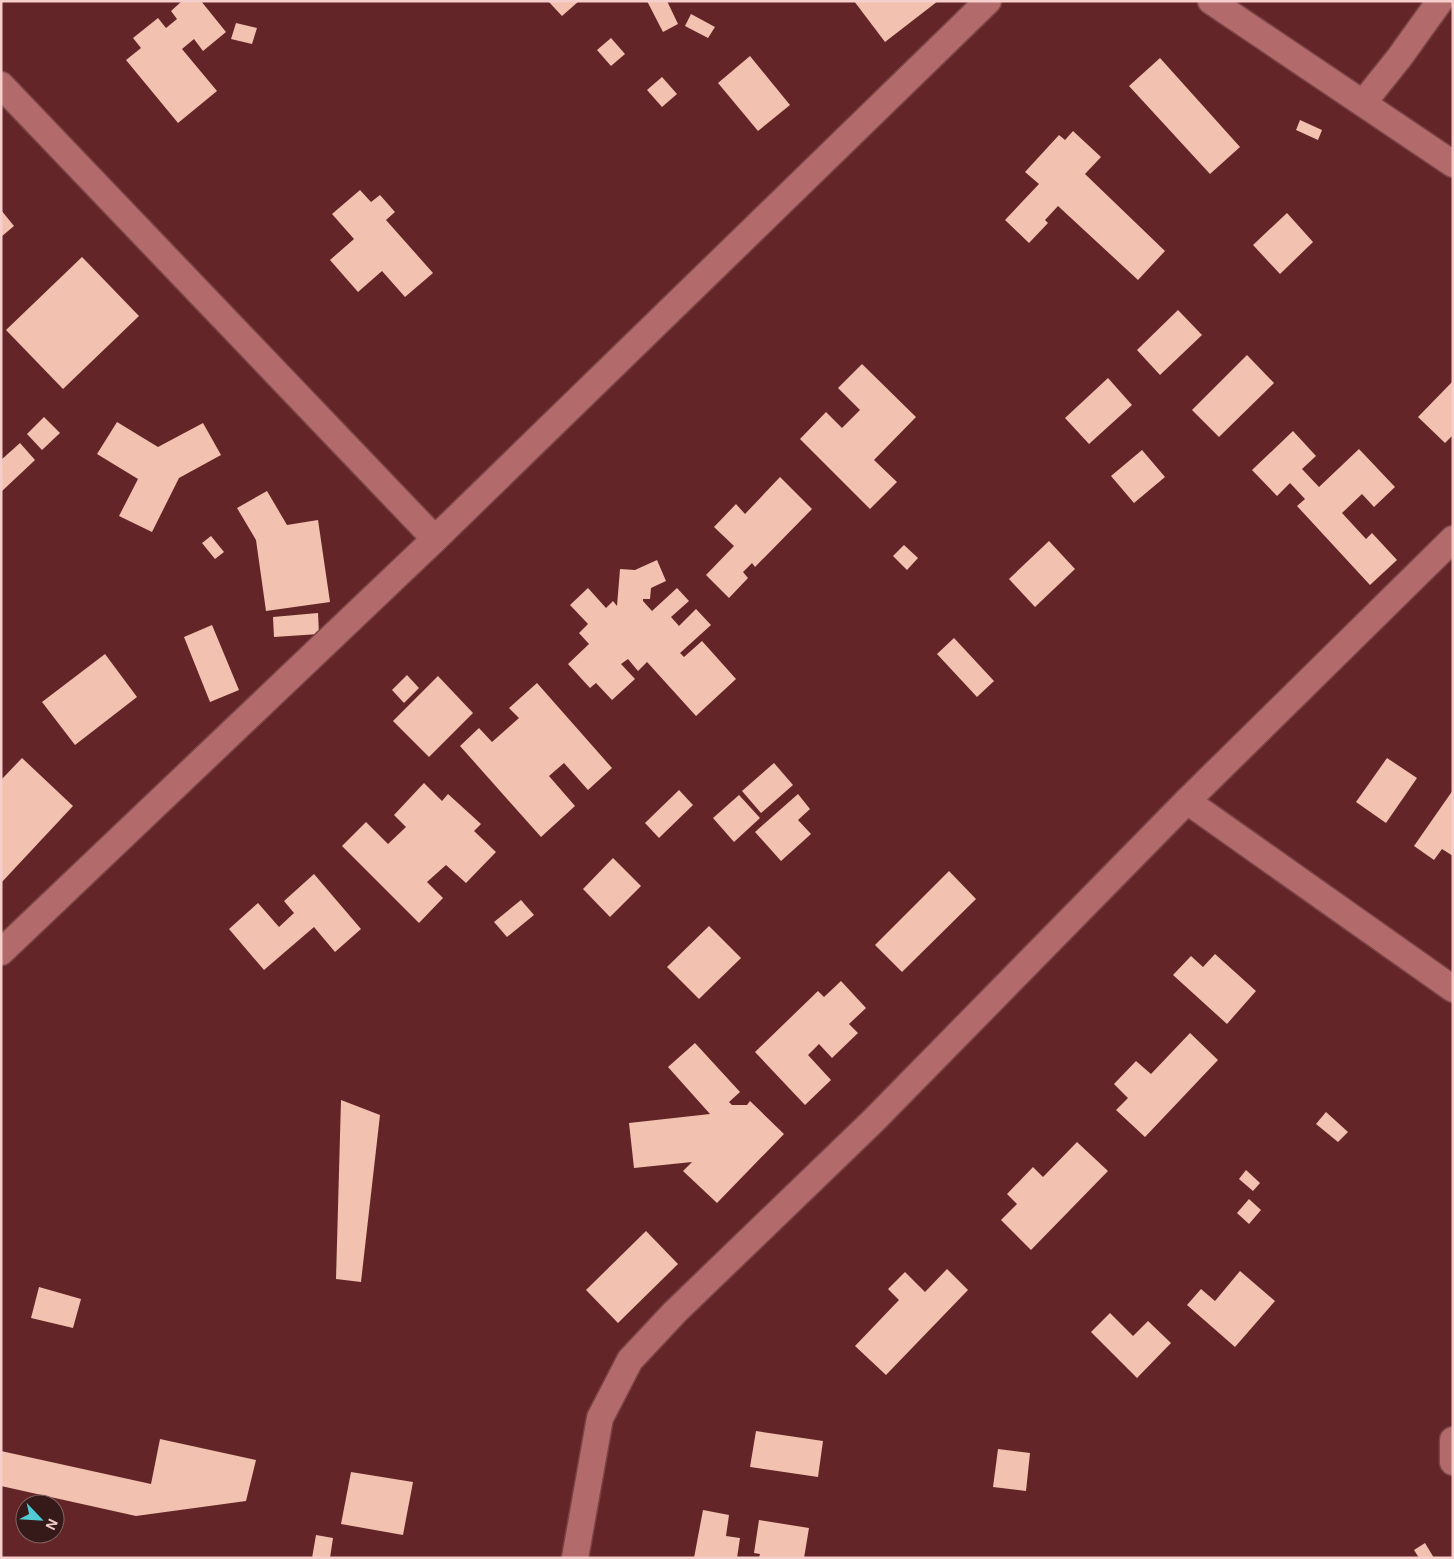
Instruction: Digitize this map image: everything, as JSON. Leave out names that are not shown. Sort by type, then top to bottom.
[{"type":"street","points":[[1,952],[435,539],[988,1]]},
{"type":"street","points":[[1211,1],[1453,164]]},
{"type":"street","points":[[1363,103],[1400,58],[1440,1]]},
{"type":"street","points":[[1,85],[435,539]]},
{"type":"street","points":[[575,1558],[600,1418],[630,1360],[675,1312],[873,1121],[1187,801],[1453,539]]},
{"type":"street","points":[[1187,801],[1453,989]]},
{"type":"street","points":[[1453,1440],[1453,1462]]},
{"type":"building","points":[[182,1],[201,1],[226,32],[203,51],[194,39],[182,49],[217,91],[178,123],[126,60],[141,48],[133,38],[158,18],[166,28],[177,19],[171,11]]},
{"type":"building","points":[[548,1],[579,1],[562,16]]},
{"type":"building","points":[[647,1],[667,1],[678,24],[663,32]]},
{"type":"building","points":[[854,1],[938,1],[885,42]]},
{"type":"building","points":[[691,14],[715,27],[708,38],[685,26]]},
{"type":"building","points":[[236,23],[257,28],[252,44],[231,39]]},
{"type":"building","points":[[611,38],[625,54],[611,66],[597,50]]},
{"type":"building","points":[[750,56],[790,105],[758,131],[718,83]]},
{"type":"building","points":[[1160,58],[1240,147],[1210,174],[1129,86]]},
{"type":"building","points":[[662,77],[677,94],[662,107],[647,90]]},
{"type":"building","points":[[1300,120],[1322,130],[1318,140],[1296,130]]},
{"type":"building","points":[[1073,131],[1101,157],[1085,174],[1165,251],[1138,280],[1058,206],[1045,220],[1048,223],[1029,243],[1005,220],[1039,184],[1025,172],[1059,135],[1065,140]]},
{"type":"building","points":[[360,190],[371,202],[380,195],[395,212],[386,220],[433,273],[405,297],[382,271],[358,292],[330,260],[354,239],[332,214]]},
{"type":"building","points":[[1,210],[14,226],[1,237]]},
{"type":"building","points":[[1287,213],[1313,242],[1280,274],[1253,245]]},
{"type":"building","points":[[82,257],[139,316],[63,389],[6,330]]},
{"type":"building","points":[[1178,310],[1202,335],[1160,375],[1137,350]]},
{"type":"building","points":[[1247,355],[1274,383],[1219,437],[1192,410]]},
{"type":"building","points":[[862,364],[916,417],[874,460],[897,482],[870,509],[800,439],[826,412],[842,428],[860,410],[838,388]]},
{"type":"building","points":[[1108,378],[1132,405],[1089,444],[1065,418]]},
{"type":"building","points":[[1453,381],[1453,435],[1445,443],[1418,417]]},
{"type":"building","points":[[44,417],[60,433],[42,450],[27,434]]},
{"type":"building","points":[[117,422],[158,447],[203,423],[221,455],[179,478],[152,532],[119,516],[138,479],[97,454]]},
{"type":"building","points":[[1293,431],[1316,456],[1302,469],[1319,487],[1359,449],[1395,487],[1374,507],[1362,494],[1342,513],[1366,539],[1372,533],[1397,560],[1370,585],[1297,506],[1305,499],[1290,483],[1277,496],[1252,470]]},
{"type":"building","points":[[20,443],[35,460],[1,492],[1,460]]},
{"type":"building","points":[[1142,450],[1165,477],[1134,503],[1111,476]]},
{"type":"building","points":[[780,477],[812,509],[755,567],[752,563],[743,572],[748,578],[729,598],[706,575],[734,546],[714,527],[736,504],[745,514]]},
{"type":"building","points":[[267,491],[287,525],[318,520],[330,602],[266,611],[256,540],[237,508]]},
{"type":"building","points":[[211,536],[224,552],[215,559],[202,543]]},
{"type":"building","points":[[1049,541],[1075,569],[1035,607],[1009,579]]},
{"type":"building","points":[[904,545],[918,558],[907,570],[893,556]]},
{"type":"building","points":[[657,560],[666,581],[651,588],[650,599],[643,599],[643,601],[652,611],[677,588],[689,601],[671,617],[679,626],[696,609],[711,625],[680,653],[684,657],[702,641],[736,679],[696,716],[647,662],[638,671],[628,659],[621,664],[635,679],[612,700],[596,683],[590,688],[568,664],[589,644],[579,633],[588,624],[570,605],[588,588],[606,608],[613,601],[617,606],[620,569],[635,570]]},
{"type":"building","points":[[318,613],[319,634],[274,637],[273,617]]},
{"type":"building","points":[[212,625],[239,690],[210,702],[184,637]]},
{"type":"building","points":[[954,638],[994,681],[977,697],[937,654]]},
{"type":"building","points":[[105,654],[137,697],[75,745],[42,702]]},
{"type":"building","points":[[407,675],[419,688],[404,703],[392,690]]},
{"type":"building","points":[[438,676],[473,713],[429,757],[393,721]]},
{"type":"building","points":[[537,683],[612,768],[588,790],[564,763],[549,776],[575,806],[541,837],[460,746],[479,728],[492,742],[519,718],[509,708]]},
{"type":"building","points":[[22,758],[73,806],[1,883],[1,780]]},
{"type":"building","points":[[1387,758],[1417,778],[1386,823],[1356,802]]},
{"type":"building","points":[[774,763],[793,785],[761,813],[742,791]]},
{"type":"building","points":[[424,783],[442,801],[448,794],[481,824],[474,831],[496,852],[466,883],[446,865],[427,882],[443,898],[419,923],[342,846],[366,822],[388,844],[406,827],[394,815]]},
{"type":"building","points":[[679,790],[693,805],[659,838],[645,823]]},
{"type":"building","points":[[1453,790],[1453,856],[1442,849],[1434,860],[1414,846]]},
{"type":"building","points":[[798,794],[810,809],[798,820],[811,834],[781,861],[755,832]]},
{"type":"building","points":[[739,795],[760,818],[734,842],[713,818]]},
{"type":"building","points":[[613,858],[641,886],[610,917],[583,889]]},
{"type":"building","points":[[949,871],[976,899],[902,972],[875,945]]},
{"type":"building","points":[[314,874],[361,929],[335,952],[314,927],[264,970],[229,929],[258,903],[279,927],[294,913],[284,901]]},
{"type":"building","points":[[521,900],[534,915],[507,937],[494,922]]},
{"type":"building","points":[[709,926],[741,958],[699,999],[667,967]]},
{"type":"building","points":[[1215,954],[1256,991],[1227,1024],[1173,975],[1191,956],[1203,967]]},
{"type":"building","points":[[841,981],[866,1008],[849,1024],[858,1033],[832,1058],[819,1044],[808,1055],[831,1080],[805,1105],[755,1052],[818,991],[824,997]]},
{"type":"building","points":[[1190,1033],[1218,1060],[1145,1137],[1116,1110],[1128,1098],[1114,1084],[1136,1061],[1151,1074]]},
{"type":"building","points":[[695,1043],[740,1092],[729,1102],[732,1105],[747,1105],[750,1101],[784,1134],[717,1203],[683,1171],[692,1162],[634,1168],[629,1123],[710,1114],[668,1067]]},
{"type":"building","points":[[341,1100],[380,1115],[361,1282],[336,1279]]},
{"type":"building","points":[[1326,1112],[1348,1132],[1338,1142],[1316,1124]]},
{"type":"building","points":[[1077,1142],[1108,1171],[1031,1250],[1001,1220],[1017,1204],[1007,1194],[1033,1167],[1043,1177]]},
{"type":"building","points":[[1246,1170],[1260,1183],[1253,1191],[1239,1179]]},
{"type":"building","points":[[1249,1199],[1261,1210],[1249,1224],[1237,1213]]},
{"type":"building","points":[[646,1231],[678,1264],[618,1323],[586,1290]]},
{"type":"building","points":[[947,1269],[968,1290],[886,1375],[855,1346],[899,1300],[888,1289],[905,1272],[925,1292]]},
{"type":"building","points":[[1240,1271],[1275,1301],[1235,1347],[1187,1305],[1201,1289],[1215,1301]]},
{"type":"building","points":[[39,1287],[81,1299],[73,1328],[31,1318]]},
{"type":"building","points":[[1110,1313],[1133,1336],[1148,1321],[1171,1343],[1137,1378],[1091,1332]]},
{"type":"building","points":[[756,1431],[823,1441],[818,1477],[750,1467]]},
{"type":"building","points":[[160,1439],[256,1460],[246,1501],[136,1516],[65,1500],[65,1494],[37,1494],[1,1486],[1,1451],[151,1484]]},
{"type":"building","points":[[998,1449],[1030,1453],[1026,1491],[993,1487]]},
{"type":"building","points":[[351,1472],[413,1482],[403,1535],[341,1524]]},
{"type":"building","points":[[703,1510],[729,1515],[726,1536],[740,1538],[737,1558],[694,1558]]},
{"type":"building","points":[[759,1520],[809,1528],[804,1558],[759,1558],[760,1554],[754,1553]]},
{"type":"building","points":[[316,1535],[333,1538],[330,1558],[312,1558]]},
{"type":"building","points":[[1425,1543],[1434,1558],[1419,1558],[1414,1550]]}]
